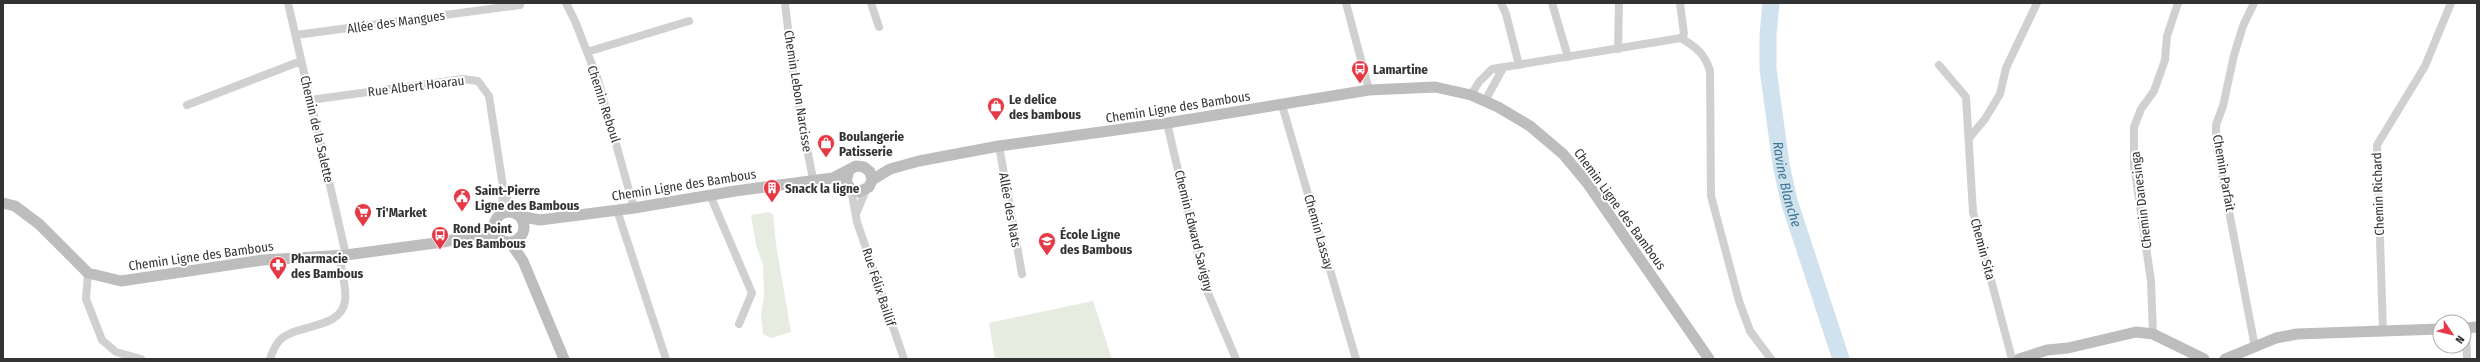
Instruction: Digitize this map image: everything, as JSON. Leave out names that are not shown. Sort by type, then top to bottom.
[{"type":"main road","name":"Chemin Ligne des Bambous","points":[[872,180],[890,169],[919,161],[999,146],[1167,123],[1369,90],[1435,87],[1471,95],[1485,101],[1530,126],[1568,159],[1709,359]]},
{"type":"main road","points":[[833,178],[849,187],[858,192],[866,190],[872,180],[870,172],[864,167],[856,166],[849,170],[846,177],[849,187]]},
{"type":"main road","name":"Chemin Ligne des Bambous","points":[[864,167],[890,169]]},
{"type":"main road","name":"Chemin Ligne des Bambous","points":[[517,214],[540,220],[634,208],[813,179],[833,178],[849,170]]},
{"type":"main road","points":[[3,203],[15,206],[39,224],[88,273]]},
{"type":"main road","points":[[513,238],[524,223],[517,214],[507,212],[498,218],[495,229],[513,238],[564,359]]},
{"type":"main road","name":"Chemin Ligne des Bambous","points":[[477,235],[498,218]]},
{"type":"main road","points":[[513,238],[540,220]]},
{"type":"main road","name":"Chemin Ligne des Bambous","points":[[88,273],[121,281],[263,260],[342,255],[443,242],[477,235],[513,238]]},
{"type":"main road","points":[[2225,359],[2276,338],[2297,334],[2432,329]]},
{"type":"main road","points":[[2019,359],[2047,350],[2068,348],[2127,333],[2153,334],[2204,359]]},
{"type":"street","name":"Chemin de la Salette","points":[[270,359],[279,340],[288,334],[321,324],[341,312],[345,294],[342,255],[288,3]]},
{"type":"street","name":"Chemin Reboul","points":[[566,3],[587,52],[623,163],[634,208]]},
{"type":"street","name":"Chemin Lebon Narcisse","points":[[784,3],[795,88],[813,179]]},
{"type":"street","points":[[872,3],[879,27]]},
{"type":"street","points":[[1346,3],[1369,90]]},
{"type":"street","points":[[1501,3],[1506,14],[1519,65]]},
{"type":"street","points":[[1552,3],[1568,57]]},
{"type":"street","points":[[1618,49],[1619,3]]},
{"type":"street","points":[[1677,40],[1684,34],[1680,3]]},
{"type":"street","points":[[1970,137],[1985,119],[2000,94],[2006,68],[2037,3]]},
{"type":"street","name":"Chemin Danesinga","points":[[2153,334],[2151,281],[2134,165],[2134,127],[2141,109],[2154,91],[2165,60],[2167,36],[2178,3]]},
{"type":"street","name":"Chemin Parfait","points":[[2254,3],[2243,26],[2216,125],[2216,143],[2255,347]]},
{"type":"street","name":"Chemin Richard","points":[[2383,331],[2377,145],[2425,66],[2451,3]]},
{"type":"street","name":"Allée des Mangues","points":[[296,35],[520,5]]},
{"type":"street","points":[[587,52],[688,21]]},
{"type":"street","points":[[1471,95],[1486,74],[1492,69],[1677,40],[1697,47],[1708,63],[1710,71],[1711,196],[1748,326],[1771,359]]},
{"type":"street","points":[[187,105],[301,61]]},
{"type":"street","name":"Chemin Sita","points":[[1939,65],[1966,98],[1970,137],[1974,216],[2012,359]]},
{"type":"street","points":[[1485,101],[1503,68]]},
{"type":"street","name":"Rue Albert Hoarau","points":[[310,100],[462,80],[478,81],[489,96],[504,193],[498,218]]},
{"type":"street","name":"Chemin Lassay","points":[[1282,104],[1356,359]]},
{"type":"street","name":"Chemin Edward Savigny","points":[[1167,123],[1205,286],[1236,359]]},
{"type":"street","name":"Allée des Nats","points":[[999,146],[1022,274]]},
{"type":"street","name":"Rue Félix Baillif","points":[[849,187],[857,222],[904,359]]},
{"type":"street","points":[[856,214],[866,190]]},
{"type":"street","name":"Rue Albert Hoarau","points":[[504,193],[517,214]]},
{"type":"street","points":[[710,195],[752,293],[739,324]]},
{"type":"street","points":[[617,210],[666,359]]},
{"type":"street","points":[[88,273],[86,299],[102,340],[116,352],[141,359]]},
{"type":"shaded area","points":[[768,212],[773,214],[776,244],[791,332],[771,338],[763,334],[761,315],[764,296],[763,265],[756,245],[751,215]]},
{"type":"shaded area","points":[[1093,301],[1112,359],[995,359],[989,323]]},
{"type":"waterway","name":"Ravine Blanche","points":[[1771,3],[1768,35],[1768,69],[1781,164],[1789,201],[1841,359]]},
{"type":"place","name":"Lamartine","points":[[1360,84]]},
{"type":"place","name":"Le delice des bambous","points":[[996,121]]},
{"type":"place","name":"Boulangerie Patisserie","points":[[826,158]]},
{"type":"place","name":"Snack la ligne","points":[[772,203]]},
{"type":"place","name":"Saint-Pierre Ligne des Bambous","points":[[462,212]]},
{"type":"place","name":"Ti'Market","points":[[363,227]]},
{"type":"place","name":"Rond Point Des Bambous","points":[[440,250]]},
{"type":"place","name":"École Ligne des Bambous","points":[[1047,256]]},
{"type":"place","name":"Pharmacie des Bambous","points":[[278,280]]}]
